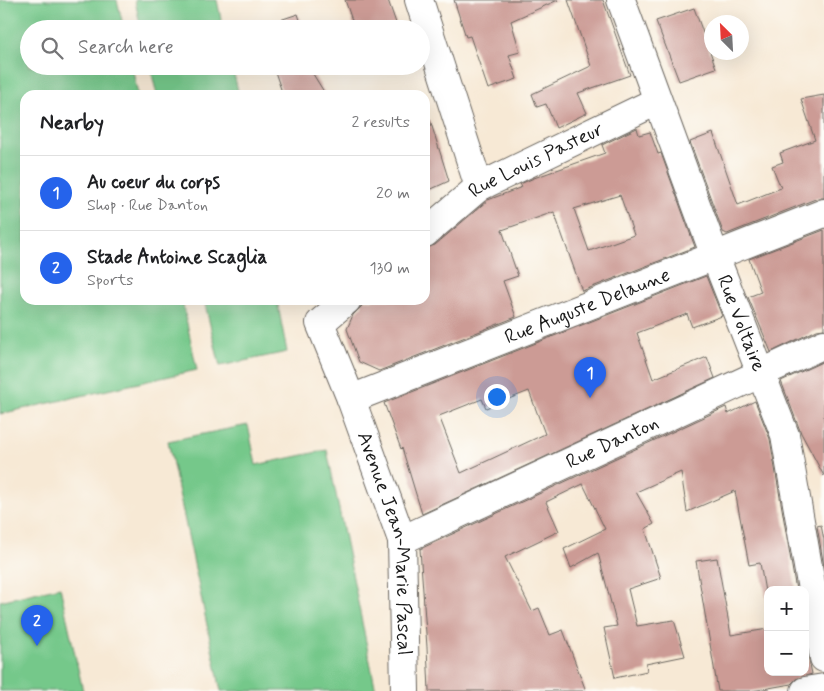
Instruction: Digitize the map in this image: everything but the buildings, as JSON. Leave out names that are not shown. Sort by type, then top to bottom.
[{"type":"street","points":[[418,0],[425,20]]},
{"type":"street","name":"Rue Voltaire","points":[[621,0],[715,256],[785,435],[824,658]]},
{"type":"street","points":[[430,37],[479,187]]},
{"type":"street","name":"Rue Louis Pasteur","points":[[430,229],[479,187],[657,101]]},
{"type":"street","name":"Rue Auguste Delaune","points":[[350,399],[824,213]]},
{"type":"street","points":[[341,305],[320,322],[350,399]]},
{"type":"street","name":"Rue Danton","points":[[402,540],[824,344]]},
{"type":"street","name":"Avenue Jean-Marie Pascal","points":[[350,399],[402,540],[405,691]]},
{"type":"street","points":[[805,691],[824,688]]},
{"type":"green space","points":[[0,0],[117,0],[122,20],[20,20],[20,75],[134,75],[137,90],[20,90],[20,305],[183,305],[197,370],[0,414]]},
{"type":"green space","points":[[135,0],[217,0],[221,20],[139,20]]},
{"type":"green space","points":[[152,75],[234,75],[238,90],[156,90]]},
{"type":"green space","points":[[205,305],[278,305],[287,352],[220,366]]},
{"type":"green space","points":[[248,425],[256,465],[327,450],[376,691],[221,691],[168,441]]},
{"type":"green space","points":[[60,587],[83,691],[0,691],[0,601]]},
{"type":"place","name":"Au coeur du corps","points":[[590,398]]},
{"type":"place","name":"Stade Antoine Scaglia","points":[[37,646]]}]
